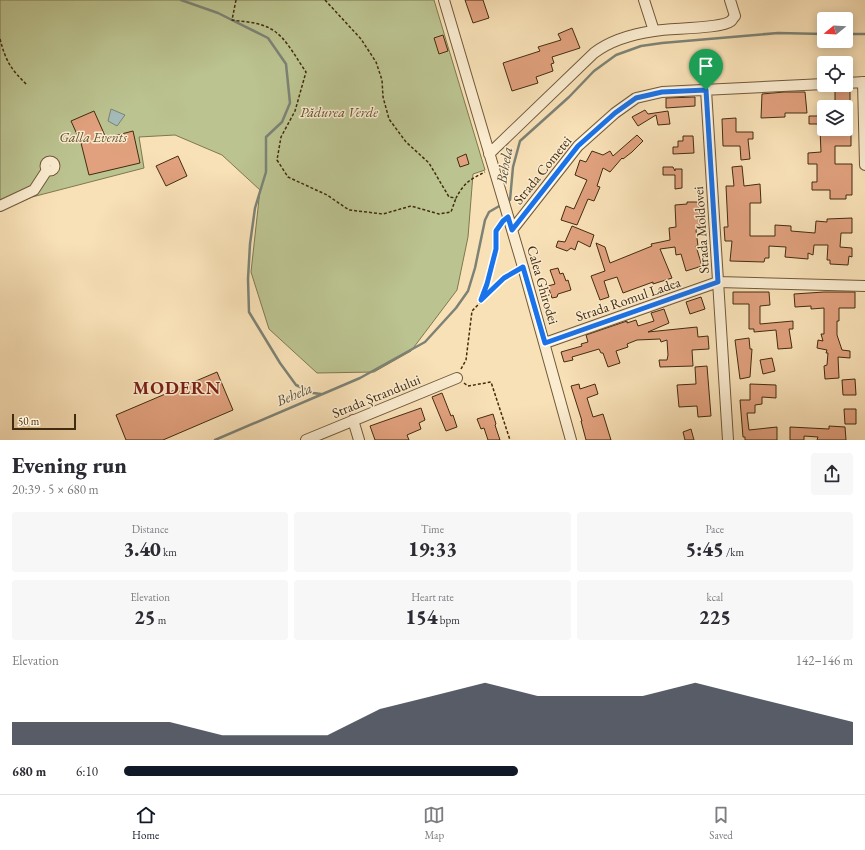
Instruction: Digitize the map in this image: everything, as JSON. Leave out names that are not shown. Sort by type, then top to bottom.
[{"type":"street","name":"Calea Ghirodei","points":[[444,0],[545,343],[571,440]]},
{"type":"street","points":[[644,0],[654,31]]},
{"type":"street","points":[[489,154],[594,53],[614,40],[654,31],[718,25],[730,22],[734,16],[730,0]]},
{"type":"street","points":[[853,83],[864,82],[865,165]]},
{"type":"street","name":"Strada Cometei","points":[[512,230],[578,146],[620,109],[636,98],[662,92],[817,84]]},
{"type":"street","name":"Strada Moldovei","points":[[706,90],[728,440]]},
{"type":"street","points":[[0,206],[34,190],[47,170]]},
{"type":"street","name":"Strada Romul Ladea","points":[[545,343],[718,282],[865,286]]},
{"type":"street","name":"Strada Ștrandului","points":[[306,440],[457,378]]},
{"type":"street","points":[[353,420],[359,440]]},
{"type":"path","points":[[236,0],[232,20],[255,23],[271,29],[282,37],[306,72],[295,111],[281,137],[277,160],[288,177],[328,195],[349,210],[383,214],[411,206],[439,214],[451,212],[462,186],[486,171]]},
{"type":"path","points":[[325,0],[362,39],[376,62],[382,80],[383,97],[389,118],[406,142],[429,163],[449,197],[456,198]]},
{"type":"path","points":[[0,40],[4,56],[13,72],[27,85]]},
{"type":"path","points":[[481,300],[487,284],[496,249],[496,231],[507,215]]},
{"type":"path","points":[[510,440],[491,382],[468,386],[457,378],[466,360],[472,311],[504,278],[523,267]]},
{"type":"green space","name":"Pădurea Verde","points":[[0,0],[434,0],[485,170],[473,174],[468,237],[457,290],[411,351],[374,372],[317,373],[269,329],[251,272],[260,190],[222,155],[175,135],[139,137],[144,168],[32,197],[0,211]]},
{"type":"water","points":[[111,109],[125,115],[117,126],[108,121]]},
{"type":"building","points":[[465,0],[483,0],[489,18],[473,23]]},
{"type":"building","points":[[572,28],[580,48],[552,57],[554,63],[551,64],[553,71],[536,77],[538,83],[512,91],[503,63],[540,51],[538,47],[561,40],[558,34]]},
{"type":"building","points":[[443,35],[448,51],[439,54],[434,38]]},
{"type":"building","points":[[805,92],[807,113],[785,113],[785,117],[761,118],[762,94]]},
{"type":"building","points":[[835,92],[850,92],[850,100],[835,100]]},
{"type":"building","points":[[695,97],[695,106],[666,108],[666,98]]},
{"type":"building","points":[[645,110],[648,114],[668,111],[670,124],[658,125],[656,115],[638,126],[632,117]]},
{"type":"building","name":"Galla Events","points":[[94,111],[106,138],[133,131],[140,163],[89,175],[81,143],[71,121]]},
{"type":"building","points":[[809,116],[817,116],[817,124],[809,124]]},
{"type":"building","points":[[736,118],[736,132],[753,132],[753,139],[748,139],[750,159],[741,160],[740,146],[723,146],[722,119]]},
{"type":"building","points":[[637,135],[643,141],[632,152],[623,159],[622,158],[610,172],[603,168],[597,186],[600,187],[594,201],[588,199],[577,225],[561,220],[566,206],[574,209],[587,180],[575,175],[580,160],[586,162],[592,151],[603,155],[610,151],[613,156]]},
{"type":"building","points":[[683,136],[693,136],[694,153],[673,154],[673,147],[678,147],[678,141],[683,141]]},
{"type":"building","points":[[820,136],[851,136],[851,146],[835,146],[835,164],[852,164],[852,195],[846,195],[846,199],[830,199],[830,190],[812,190],[812,182],[817,182],[817,164],[808,164],[808,153],[821,152]]},
{"type":"building","points":[[466,154],[469,164],[460,167],[457,158]]},
{"type":"building","points":[[178,156],[187,176],[166,186],[156,166]]},
{"type":"building","points":[[742,166],[744,186],[760,184],[761,203],[750,203],[750,236],[775,236],[775,225],[791,226],[791,231],[815,233],[816,221],[827,222],[827,219],[852,218],[852,233],[841,233],[840,247],[852,248],[852,257],[849,256],[848,265],[830,264],[830,260],[827,260],[828,245],[814,245],[813,255],[808,253],[808,259],[785,257],[786,247],[769,246],[769,258],[765,258],[764,262],[730,261],[732,241],[725,241],[724,227],[728,227],[726,186],[734,186],[732,167]]},
{"type":"building","points":[[663,167],[673,167],[675,171],[675,169],[682,169],[682,188],[675,189],[675,175],[663,175]]},
{"type":"building","points":[[687,202],[698,202],[700,226],[696,230],[698,246],[696,246],[702,266],[686,271],[681,254],[676,255],[675,247],[660,249],[672,278],[653,284],[653,282],[623,293],[617,277],[604,281],[609,297],[600,300],[591,276],[605,271],[596,243],[605,247],[610,263],[652,246],[651,244],[670,240],[669,228],[676,227],[675,205],[687,204]]},
{"type":"building","points":[[572,226],[594,235],[590,247],[578,241],[575,250],[571,248],[567,251],[556,247],[558,241],[565,242]]},
{"type":"building","points":[[558,268],[560,274],[563,273],[566,281],[568,280],[571,290],[558,294],[557,297],[552,298],[548,286],[555,284],[550,270]]},
{"type":"building","points":[[733,292],[769,292],[770,305],[760,306],[760,324],[793,321],[793,329],[789,329],[792,348],[778,349],[776,330],[754,332],[754,329],[749,329],[749,304],[733,304]]},
{"type":"building","points":[[855,292],[855,308],[839,308],[837,335],[842,350],[850,351],[850,358],[838,357],[839,378],[825,379],[824,366],[827,365],[828,353],[826,353],[827,350],[817,348],[818,340],[823,341],[821,334],[824,334],[824,308],[811,309],[811,306],[795,307],[794,294]]},
{"type":"building","points":[[701,297],[705,309],[690,314],[686,302]]},
{"type":"building","points":[[664,309],[669,323],[648,332],[697,327],[698,337],[708,336],[709,349],[692,350],[693,366],[660,367],[659,360],[667,360],[668,355],[667,340],[661,342],[660,339],[637,340],[627,344],[628,347],[616,351],[620,363],[608,367],[603,353],[601,353],[599,349],[572,357],[573,360],[564,362],[561,352],[582,346],[581,344],[588,342],[586,335],[627,321],[627,323],[636,320],[638,326],[654,321],[651,313]]},
{"type":"building","points":[[749,338],[750,349],[752,349],[750,377],[740,379],[735,340]]},
{"type":"building","points":[[772,358],[775,371],[763,374],[760,360]]},
{"type":"building","points":[[707,366],[711,416],[698,417],[697,406],[679,407],[677,385],[696,384],[695,367]]},
{"type":"building","points":[[217,372],[233,410],[163,440],[126,440],[116,415]]},
{"type":"building","points":[[855,379],[856,395],[843,395],[842,380]]},
{"type":"building","points":[[579,384],[580,389],[595,384],[598,394],[587,398],[593,417],[603,414],[611,440],[586,440],[582,421],[571,386]]},
{"type":"building","points":[[750,384],[776,385],[776,398],[762,397],[762,404],[755,405],[755,413],[747,413],[749,430],[777,427],[777,440],[745,440],[745,437],[743,437],[740,400],[750,400]]},
{"type":"building","points":[[442,393],[457,427],[446,431],[432,397]]},
{"type":"building","points":[[421,408],[425,420],[419,423],[421,429],[407,435],[409,440],[375,440],[370,426]]},
{"type":"building","points":[[844,409],[856,409],[856,424],[845,424]]},
{"type":"building","points":[[493,414],[500,440],[488,440],[484,428],[481,429],[477,419]]},
{"type":"building","points":[[829,426],[845,427],[846,440],[817,440],[818,437],[804,436],[804,440],[790,440],[790,427],[829,429]]},
{"type":"building","points":[[691,429],[694,440],[685,440],[683,432]]},
{"type":"waterway","points":[[181,0],[218,13],[268,38],[286,64],[290,103],[282,122],[266,137],[266,172],[255,208],[250,244],[248,279],[249,312],[280,363],[296,385],[313,393],[321,394]]},
{"type":"waterway","name":"Behela","points":[[506,202],[510,200],[513,167],[520,141],[569,97],[594,71],[616,55],[641,46],[662,43],[778,33],[817,34]]},
{"type":"waterway","name":"Behela","points":[[853,34],[865,34]]},
{"type":"waterway","name":"Behela","points":[[215,440],[360,378],[425,342],[456,308],[468,291],[475,268],[485,220],[489,212],[501,205]]},
{"type":"district","name":"MODERN","points":[[177,387]]},
{"type":"route","points":[[706,90],[718,282],[545,343],[523,267],[504,278],[481,300],[487,284],[496,249],[496,231],[508,217],[512,230],[578,146],[615,113],[636,98],[662,92],[706,90]]}]
